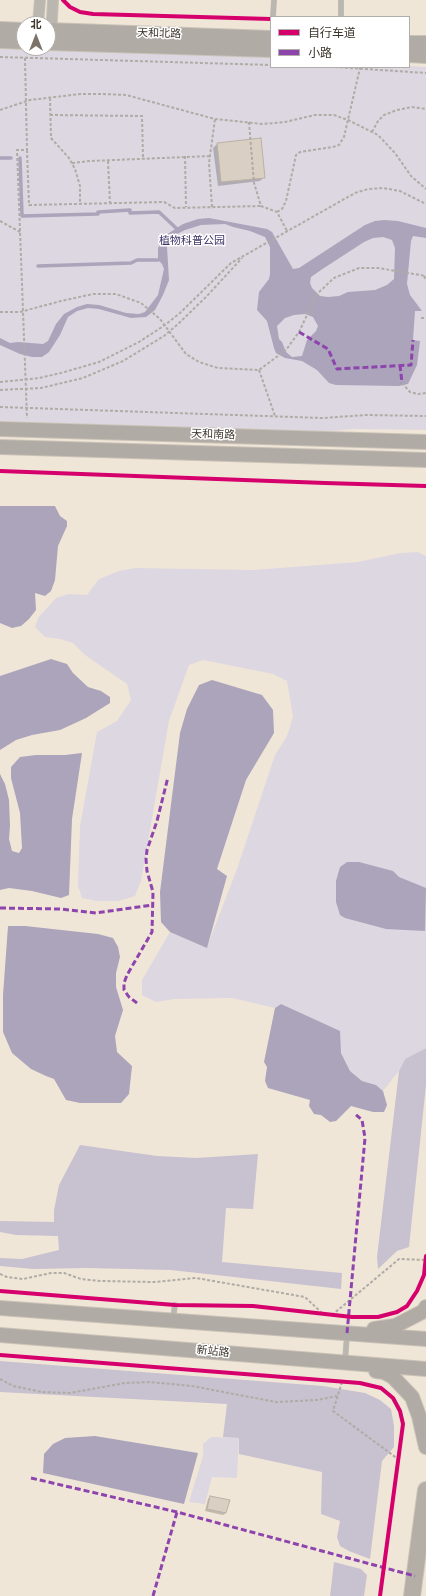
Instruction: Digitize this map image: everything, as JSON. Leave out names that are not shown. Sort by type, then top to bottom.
[{"type":"main road","points":[[412,1596],[426,1490]]},
{"type":"street","points":[[39,16],[40,0]]},
{"type":"street","points":[[51,16],[53,0]]},
{"type":"street","points":[[0,29],[16,30]]},
{"type":"street","name":"天和北路","points":[[56,37],[270,38]]},
{"type":"street","name":"天和北路","points":[[56,37],[270,50]]},
{"type":"street","points":[[0,41],[16,42]]},
{"type":"street","points":[[410,43],[426,43]]},
{"type":"street","points":[[410,55],[426,56]]},
{"type":"street","name":"天和南路","points":[[0,429],[426,442]]},
{"type":"street","name":"天和南路","points":[[0,447],[426,460]]},
{"type":"street","points":[[314,1331],[370,1329],[395,1326],[424,1311],[426,1307]]},
{"type":"street","points":[[0,1308],[426,1339]]},
{"type":"street","name":"新站路","points":[[0,1335],[426,1369]]},
{"type":"street","points":[[309,1360],[384,1372],[393,1377],[412,1397],[419,1416],[426,1447]]},
{"type":"lane","points":[[273,16],[274,0]]},
{"type":"lane","points":[[341,0],[341,16]]},
{"type":"lane","points":[[173,1320],[175,1305]]},
{"type":"lane","points":[[345,1363],[347,1333]]},
{"type":"path","points":[[0,57],[270,65]]},
{"type":"path","points":[[25,58],[29,205],[164,202],[175,208],[261,206],[277,212],[287,231]]},
{"type":"path","points":[[277,212],[282,209],[286,201],[296,155],[300,152],[339,145],[344,137],[360,68],[426,74]]},
{"type":"path","points":[[0,110],[26,102],[80,94],[126,95],[215,119],[263,124],[285,122],[315,115],[334,115],[348,120],[378,135],[395,153],[411,176],[426,189]]},
{"type":"path","points":[[50,98],[51,138],[75,169],[80,186],[80,204]]},
{"type":"path","points":[[372,132],[378,121],[384,115],[397,110],[412,107],[426,109]]},
{"type":"path","points":[[50,115],[142,116],[143,159]]},
{"type":"path","points":[[212,207],[209,163],[215,119]]},
{"type":"path","points":[[249,122],[254,183],[261,206]]},
{"type":"path","points":[[27,150],[17,150],[27,430]]},
{"type":"path","points":[[185,156],[186,208]]},
{"type":"path","points":[[72,164],[90,161],[210,156]]},
{"type":"path","points":[[108,161],[110,203]]},
{"type":"path","points":[[0,382],[25,380],[61,373],[99,362],[139,342],[180,313],[230,263],[243,257],[343,198],[368,189],[383,188],[400,191],[426,204]]},
{"type":"path","points":[[0,221],[20,233]]},
{"type":"path","points":[[0,390],[41,388],[83,378],[123,361],[170,332],[206,297],[243,257]]},
{"type":"path","points":[[0,312],[23,311],[93,294],[116,294],[141,303],[160,319],[186,354],[199,362],[218,368],[259,370],[286,350],[300,332],[317,294],[334,278],[359,268],[378,268],[425,276],[426,280]]},
{"type":"path","points":[[421,318],[426,318]]},
{"type":"path","points":[[259,370],[275,416]]},
{"type":"path","points":[[402,383],[410,392],[418,394],[426,393]]},
{"type":"path","points":[[0,407],[323,418],[366,415],[426,416]]},
{"type":"path","points":[[425,1267],[426,1256]]},
{"type":"path","points":[[332,1315],[399,1259],[426,1260]]},
{"type":"path","points":[[0,1274],[7,1277],[22,1279],[51,1273],[64,1273],[81,1279],[101,1281],[154,1282],[196,1278],[305,1297],[322,1313]]},
{"type":"path","points":[[315,1312],[337,1315]]},
{"type":"path","points":[[0,1379],[13,1386],[49,1392],[70,1393],[125,1383],[150,1382],[192,1386],[276,1402],[317,1400],[337,1396]]},
{"type":"path","points":[[334,1381],[348,1382]]},
{"type":"path","points":[[342,1382],[333,1411],[398,1459]]},
{"type":"path","points":[[397,1467],[399,1452]]},
{"type":"green space","name":"植物科普公园","points":[[0,49],[16,49],[16,56],[56,56],[56,51],[270,57],[270,68],[426,67],[426,430],[353,429],[323,432],[0,421]]},
{"type":"green space","points":[[418,552],[426,556],[426,1048],[405,1059],[399,1071],[383,1091],[376,1085],[362,1081],[350,1071],[341,1053],[281,1004],[275,1008],[232,998],[174,999],[156,1002],[142,995],[142,980],[170,932],[207,947],[237,869],[275,755],[287,736],[293,717],[287,681],[273,674],[203,660],[189,665],[169,721],[141,881],[135,896],[119,901],[97,901],[82,898],[78,886],[80,826],[97,732],[117,721],[131,700],[127,684],[85,655],[73,643],[45,637],[35,627],[38,618],[56,598],[69,594],[87,595],[99,579],[119,571],[135,568],[253,570],[358,562],[400,553]]},
{"type":"green space","points":[[211,1437],[239,1438],[237,1478],[212,1477],[205,1504],[189,1502],[203,1456],[203,1444]]},
{"type":"shaded area","points":[[209,218],[267,229],[272,232],[293,269],[299,268],[365,225],[375,221],[398,221],[426,228],[426,238],[413,236],[411,241],[407,284],[410,295],[422,311],[415,311],[413,340],[420,341],[417,365],[408,384],[399,386],[336,385],[329,383],[317,370],[302,361],[285,358],[276,353],[267,321],[257,310],[259,292],[269,279],[270,247],[265,237],[225,224],[201,225],[173,236],[167,247],[169,280],[155,310],[146,317],[131,318],[99,309],[88,308],[77,311],[68,317],[60,335],[49,352],[42,357],[32,357],[20,354],[0,345],[0,338],[10,343],[18,342],[43,344],[48,341],[56,324],[64,314],[77,307],[87,304],[99,305],[126,313],[139,314],[145,312],[158,295],[164,269],[158,260],[158,248],[166,235],[183,224],[198,219]],"holes":[[[383,237],[392,240],[395,248],[394,279],[387,285],[375,290],[348,292],[339,296],[328,297],[320,296],[312,288],[310,283],[311,277],[364,242],[373,238]],[[305,314],[313,317],[318,326],[316,331],[307,340],[302,356],[292,357],[286,352],[282,342],[279,339],[277,326],[285,318]]]},
{"type":"shaded area","points":[[0,506],[55,506],[60,516],[67,521],[67,526],[58,546],[55,580],[51,591],[45,596],[35,593],[36,610],[21,626],[12,628],[0,623]]},
{"type":"shaded area","points":[[51,659],[67,664],[73,673],[88,687],[101,691],[110,697],[110,703],[86,718],[60,730],[32,735],[16,740],[0,750],[0,676]]},
{"type":"shaded area","points":[[212,680],[262,695],[273,710],[274,733],[246,780],[217,869],[227,876],[207,948],[170,932],[161,922],[160,892],[180,733],[187,709],[199,685]]},
{"type":"shaded area","points":[[82,753],[72,819],[69,895],[61,898],[32,891],[9,888],[0,890],[0,774],[5,784],[9,800],[9,839],[12,851],[19,853],[22,848],[20,813],[11,778],[11,767],[20,757]]},
{"type":"shaded area","points":[[347,862],[359,862],[393,871],[399,877],[426,888],[425,931],[386,929],[345,918],[340,915],[336,902],[336,881],[340,867]]},
{"type":"shaded area","points":[[8,926],[25,926],[98,934],[113,938],[118,947],[120,957],[116,973],[116,987],[123,1010],[115,1036],[117,1052],[132,1066],[129,1094],[121,1103],[80,1103],[66,1100],[54,1079],[31,1069],[12,1053],[3,1032],[3,995]]},
{"type":"shaded area","points":[[281,1004],[340,1031],[341,1053],[350,1071],[362,1081],[376,1085],[383,1091],[387,1105],[384,1112],[373,1112],[351,1106],[336,1121],[330,1122],[321,1115],[314,1114],[309,1106],[310,1100],[268,1088],[265,1081],[267,1067],[264,1062],[275,1008]]},
{"type":"shaded area","points":[[426,1048],[426,1085],[409,1247],[397,1251],[378,1269],[377,1257],[399,1071],[405,1059]]},
{"type":"shaded area","points":[[80,1145],[157,1156],[196,1158],[258,1154],[253,1209],[226,1208],[222,1262],[342,1273],[341,1289],[171,1270],[86,1268],[33,1269],[0,1266],[0,1258],[22,1259],[59,1250],[58,1236],[16,1235],[0,1232],[0,1221],[54,1222],[54,1210],[59,1185]]},
{"type":"shaded area","points":[[0,1361],[323,1386],[365,1393],[380,1400],[391,1409],[394,1426],[394,1447],[382,1461],[370,1559],[340,1546],[337,1537],[340,1521],[321,1514],[322,1472],[239,1454],[239,1438],[223,1437],[227,1404],[0,1392]]},
{"type":"shaded area","points":[[95,1436],[198,1453],[184,1504],[43,1473],[44,1454],[53,1444],[65,1438]]},
{"type":"shaded area","points":[[334,1562],[361,1569],[367,1575],[364,1596],[330,1596]]},
{"type":"building","points":[[261,138],[265,178],[221,182],[217,143]]},
{"type":"building","points":[[210,1496],[230,1500],[226,1513],[207,1509]]},
{"type":"waterway","points":[[0,158],[11,158]]},
{"type":"waterway","points":[[20,158],[22,216],[98,214],[98,212],[130,210],[130,213],[159,212],[176,228]]},
{"type":"waterway","points":[[38,266],[131,263],[137,260],[158,260]]},
{"type":"marked path","points":[[299,332],[328,349],[337,369],[411,365],[413,340]]},
{"type":"marked path","points":[[400,365],[402,383]]},
{"type":"marked path","points":[[137,1003],[129,997],[124,990],[124,983],[127,975],[152,932],[153,892],[147,871],[146,859],[147,850],[157,821],[168,777]]},
{"type":"marked path","points":[[0,908],[60,909],[96,913],[152,905]]},
{"type":"marked path","points":[[347,1333],[365,1138],[362,1120],[354,1113]]},
{"type":"marked path","points":[[31,1478],[177,1512],[415,1576]]},
{"type":"marked path","points":[[153,1596],[177,1512]]},
{"type":"cycle path","points":[[63,0],[70,7],[80,12],[93,14],[270,19]]},
{"type":"cycle path","points":[[0,471],[426,486]]},
{"type":"cycle path","points":[[0,1291],[175,1305],[253,1306],[352,1317],[378,1317],[397,1312],[407,1306],[417,1291],[424,1275],[426,1256]]},
{"type":"cycle path","points":[[0,1355],[360,1383],[381,1388],[393,1398],[400,1411],[403,1424],[380,1596]]}]
